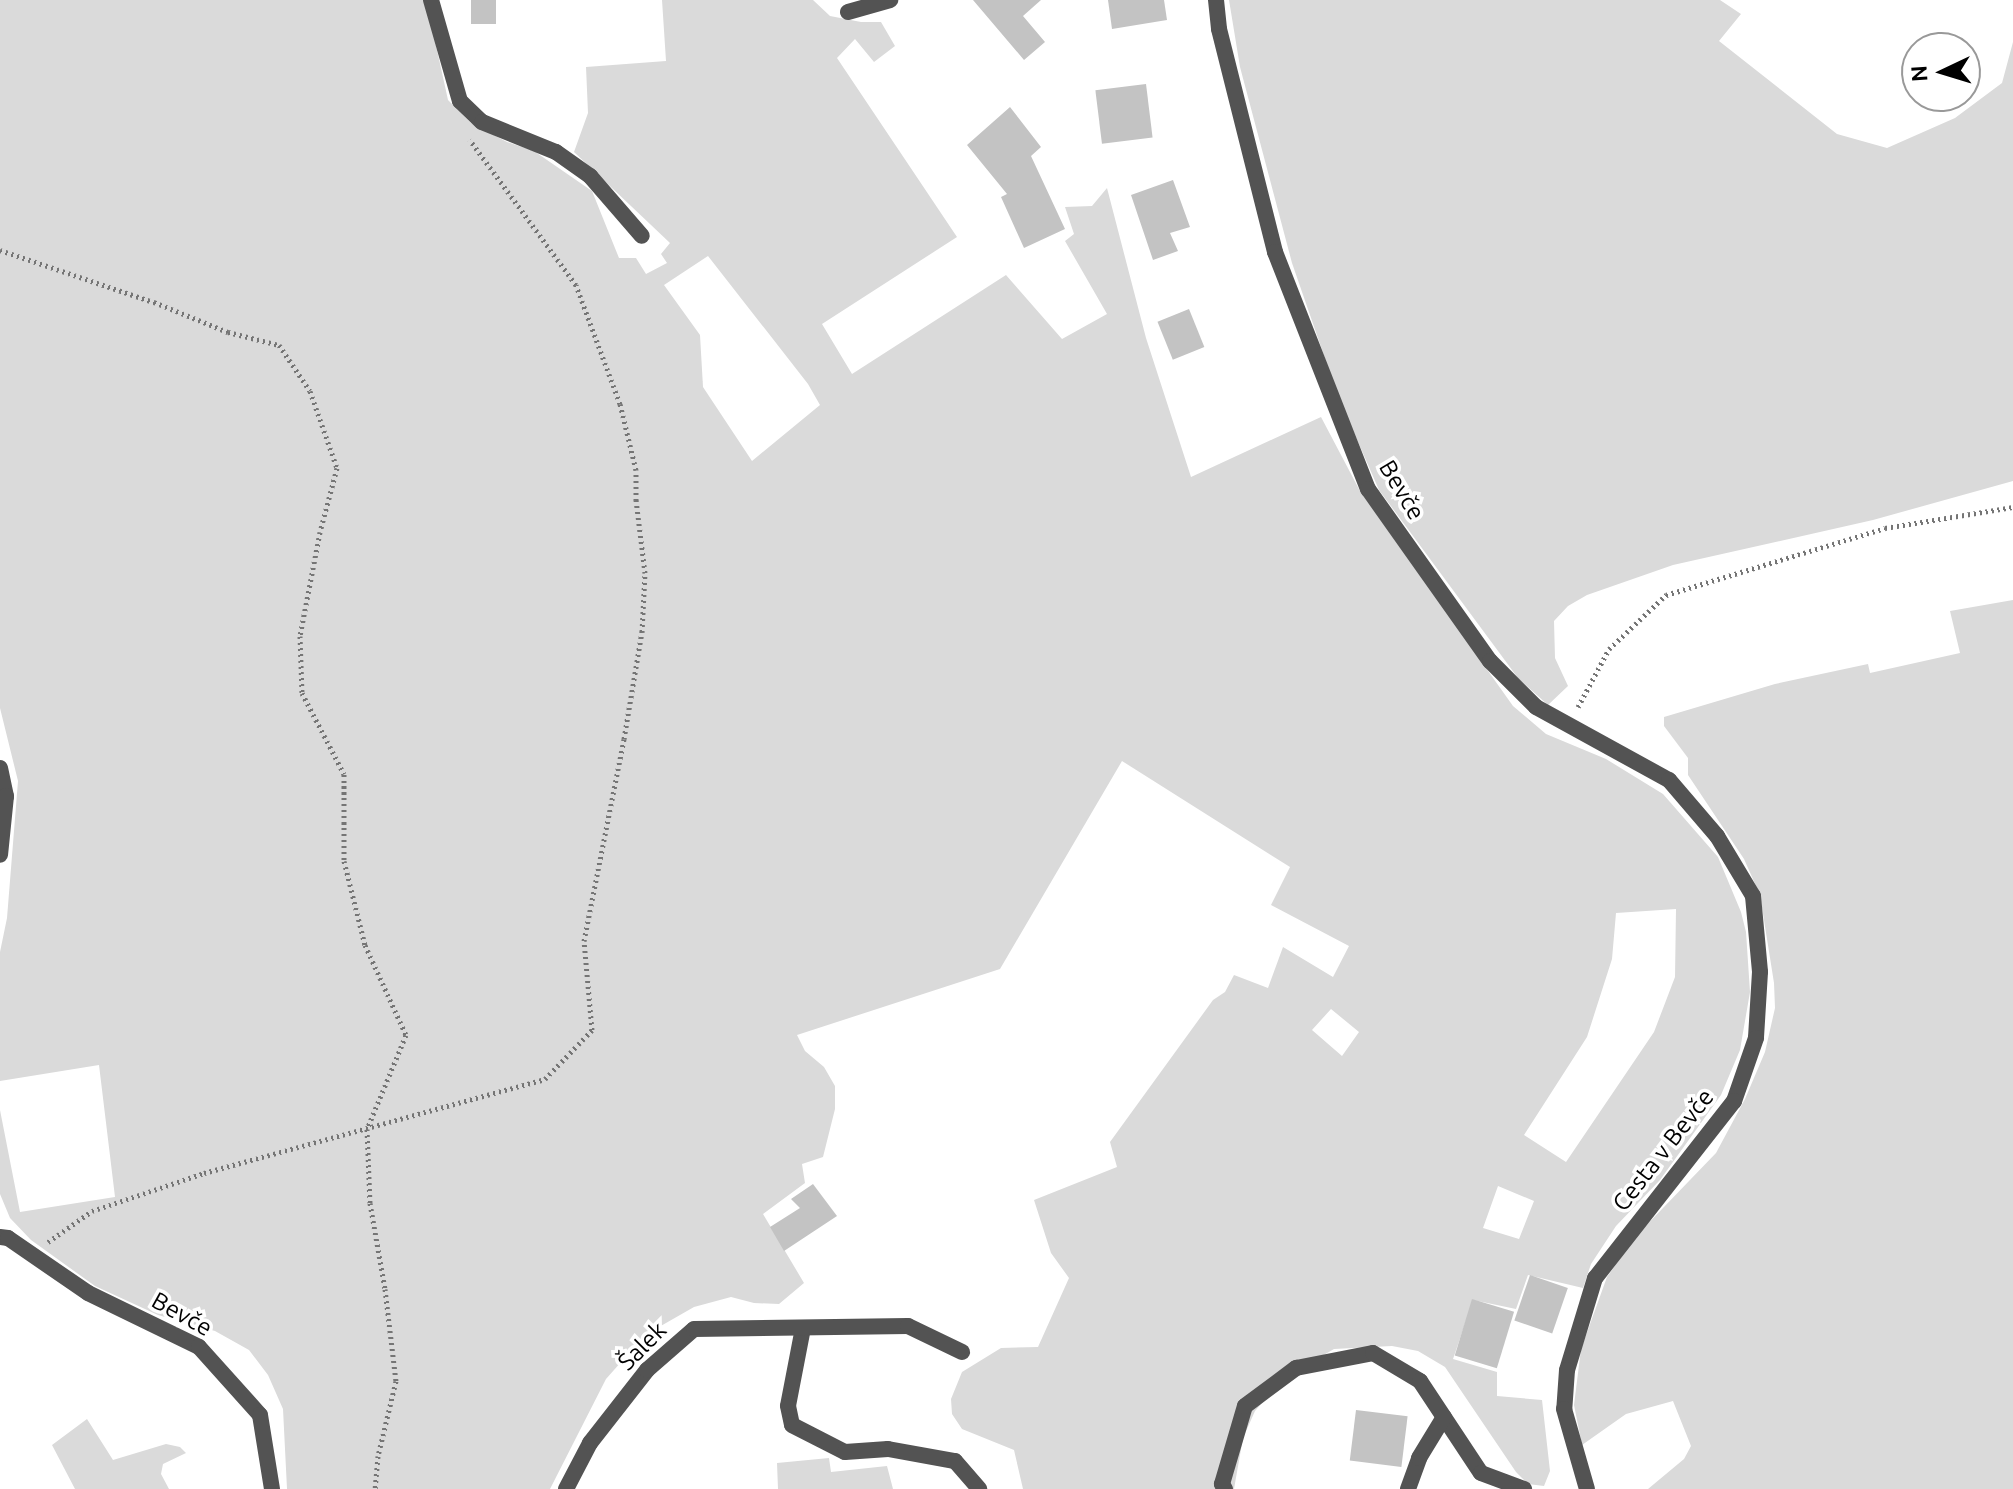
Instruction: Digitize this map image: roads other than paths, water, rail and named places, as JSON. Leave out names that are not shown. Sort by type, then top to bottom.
[{"type":"street","points":[[431,0],[460,101],[482,122],[556,152],[579,168],[642,236]]},
{"type":"street","points":[[848,12],[890,0]]},
{"type":"street","name":"Bevče","points":[[1216,0],[1219,29],[1275,252],[1368,489],[1490,661],[1536,707],[1669,780],[1717,836]]},
{"type":"street","points":[[0,768],[6,796],[0,855]]},
{"type":"street","name":"Cesta v Bevče","points":[[1587,1489],[1564,1409],[1567,1370],[1595,1278],[1734,1101],[1756,1038],[1760,972],[1753,896],[1717,836]]},
{"type":"street","points":[[0,1220],[4,1238]]},
{"type":"street","name":"Bevče","points":[[4,1238],[88,1293],[199,1347],[260,1415],[272,1489]]},
{"type":"street","name":"Šalek","points":[[566,1489],[590,1443],[647,1370],[694,1329],[908,1326],[962,1352]]},
{"type":"street","points":[[803,1328],[788,1406],[792,1425],[845,1452],[888,1449],[955,1461],[979,1489]]},
{"type":"street","points":[[1225,1489],[1222,1484],[1245,1406],[1296,1368],[1373,1353],[1420,1381],[1481,1473],[1524,1489]]},
{"type":"street","points":[[1408,1489],[1419,1458],[1444,1417]]}]
